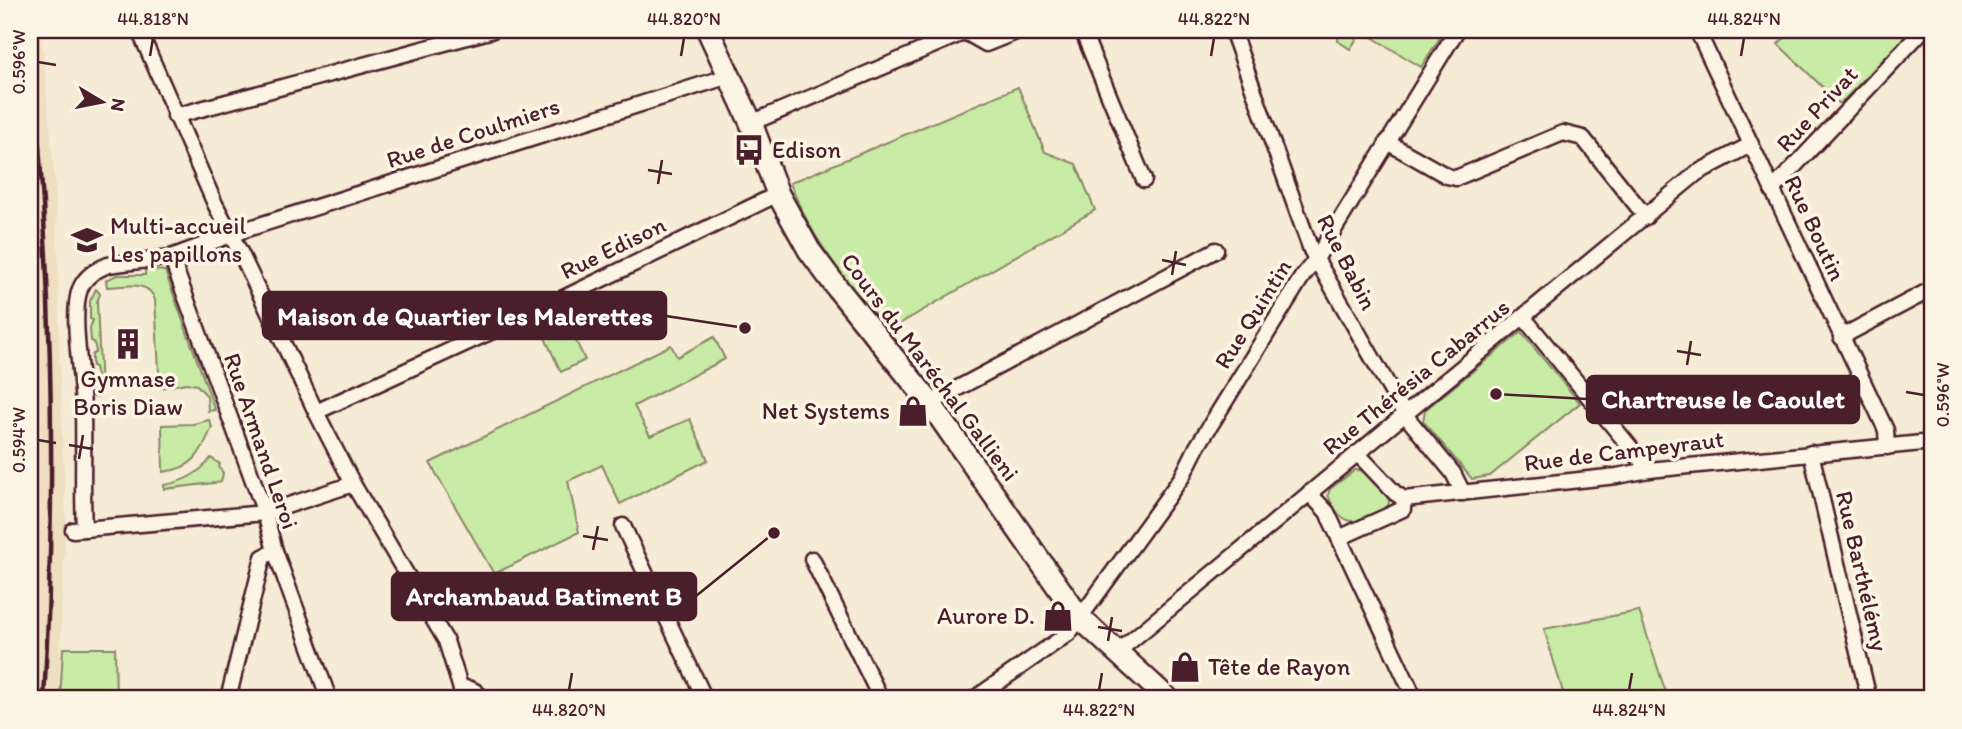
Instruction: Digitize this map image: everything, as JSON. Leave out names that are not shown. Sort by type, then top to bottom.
[{"type":"main road","name":"Cours du Maréchal Gallieni","points":[[708,30],[751,123],[778,194],[796,229],[820,265],[930,403],[1079,617],[1168,699]]},
{"type":"street","points":[[139,30],[175,116],[316,412],[353,484],[446,641],[462,694]]},
{"type":"street","points":[[175,116],[493,30]]},
{"type":"street","points":[[751,123],[965,31],[986,44],[1021,30]]},
{"type":"street","points":[[1082,30],[1144,180]]},
{"type":"street","name":"Rue Babin","points":[[1232,30],[1316,260],[1405,415],[1453,473],[1463,493]]},
{"type":"street","name":"Rue Quintin","points":[[974,699],[1069,633],[1182,477],[1197,447],[1457,30]]},
{"type":"street","name":"Rue Boutin","points":[[1698,30],[1886,430],[1888,447]]},
{"type":"street","name":"Rue Privat","points":[[1772,190],[1923,30]]},
{"type":"street","name":"Rue de Coulmiers","points":[[232,236],[729,76]]},
{"type":"street","points":[[1387,142],[1447,176],[1456,178],[1563,133],[1583,138],[1646,217]]},
{"type":"street","name":"Rue Thérésia Cabarrus","points":[[1116,653],[1697,173],[1750,145]]},
{"type":"street","name":"Rue Edison","points":[[316,412],[549,305],[778,194]]},
{"type":"street","points":[[232,236],[171,257],[108,265],[90,274],[80,290],[76,311],[83,411],[78,530],[265,513],[353,484]]},
{"type":"street","points":[[930,403],[1216,250]]},
{"type":"street","name":"Rue Armand Leroi","points":[[171,257],[265,513],[275,551],[263,557],[228,699]]},
{"type":"street","points":[[1841,337],[1932,289]]},
{"type":"street","points":[[1524,318],[1649,470]]},
{"type":"street","name":"Rue de Campeyraut","points":[[1339,538],[1401,501],[1649,470],[1932,442]]},
{"type":"street","points":[[1357,453],[1401,501]]},
{"type":"street","name":"Rue Barthélémy","points":[[1811,453],[1869,699]]},
{"type":"street","points":[[1309,494],[1327,512],[1415,699]]},
{"type":"street","points":[[623,526],[705,699]]},
{"type":"street","points":[[275,551],[329,699]]},
{"type":"street","points":[[812,559],[881,699]]},
{"type":"street","points":[[462,694],[466,687],[475,690],[483,699]]},
{"type":"shaded area","points":[[30,30],[41,30],[55,182],[66,521],[58,699],[30,699]]},
{"type":"green space","points":[[1339,30],[1445,30],[1421,67],[1362,31],[1350,49],[1338,41]]},
{"type":"green space","points":[[1792,30],[1912,30],[1840,104],[1778,44]]},
{"type":"green space","points":[[1018,87],[1045,152],[1076,164],[1095,210],[889,330],[850,286],[827,253],[807,220],[790,183]]},
{"type":"green space","points":[[145,269],[165,271],[215,410],[208,411],[207,396],[197,385],[186,383],[160,388],[155,300],[152,293],[135,286],[107,287],[106,280],[117,275],[145,275]]},
{"type":"green space","points":[[96,289],[100,294],[97,302],[101,390],[97,391],[98,397],[94,397],[94,385],[98,381],[95,367],[92,366],[92,355],[96,352],[94,342],[91,341],[90,328],[93,320],[90,319],[90,301]]},
{"type":"green space","points":[[561,309],[585,360],[561,372],[537,321]]},
{"type":"green space","points":[[1521,332],[1580,403],[1490,476],[1472,479],[1423,421],[1425,410]]},
{"type":"green space","points":[[714,337],[725,359],[634,406],[650,436],[690,419],[708,460],[620,504],[602,465],[568,481],[579,532],[494,574],[430,463],[671,345],[677,357]]},
{"type":"green space","points":[[209,420],[212,427],[195,458],[182,467],[163,472],[162,425],[193,424]]},
{"type":"green space","points":[[211,458],[220,464],[223,473],[221,482],[164,489],[164,485],[178,482],[196,473]]},
{"type":"green space","points":[[1355,470],[1362,470],[1370,475],[1389,501],[1384,511],[1359,521],[1344,518],[1338,513],[1328,495],[1330,489]]},
{"type":"green space","points":[[1639,611],[1668,699],[1565,699],[1544,629]]},
{"type":"green space","points":[[63,648],[115,648],[116,699],[60,699]]},
{"type":"railway","points":[[30,45],[43,208],[50,372],[50,535],[44,699]]},
{"type":"place","name":"Edison","points":[[749,150]]},
{"type":"place","name":"Multi-accueil Les papillons","points":[[87,240]]},
{"type":"place","name":"Maison de Quartier les Malerettes","points":[[745,328]]},
{"type":"place","name":"Gymnase Boris Diaw","points":[[128,344]]},
{"type":"place","name":"Chartreuse le Caoulet","points":[[1496,394]]},
{"type":"place","name":"Net Systems","points":[[913,411]]},
{"type":"place","name":"Archambaud Batiment B","points":[[774,533]]},
{"type":"place","name":"Aurore D.","points":[[1058,616]]},
{"type":"place","name":"Tête de Rayon","points":[[1185,667]]}]
